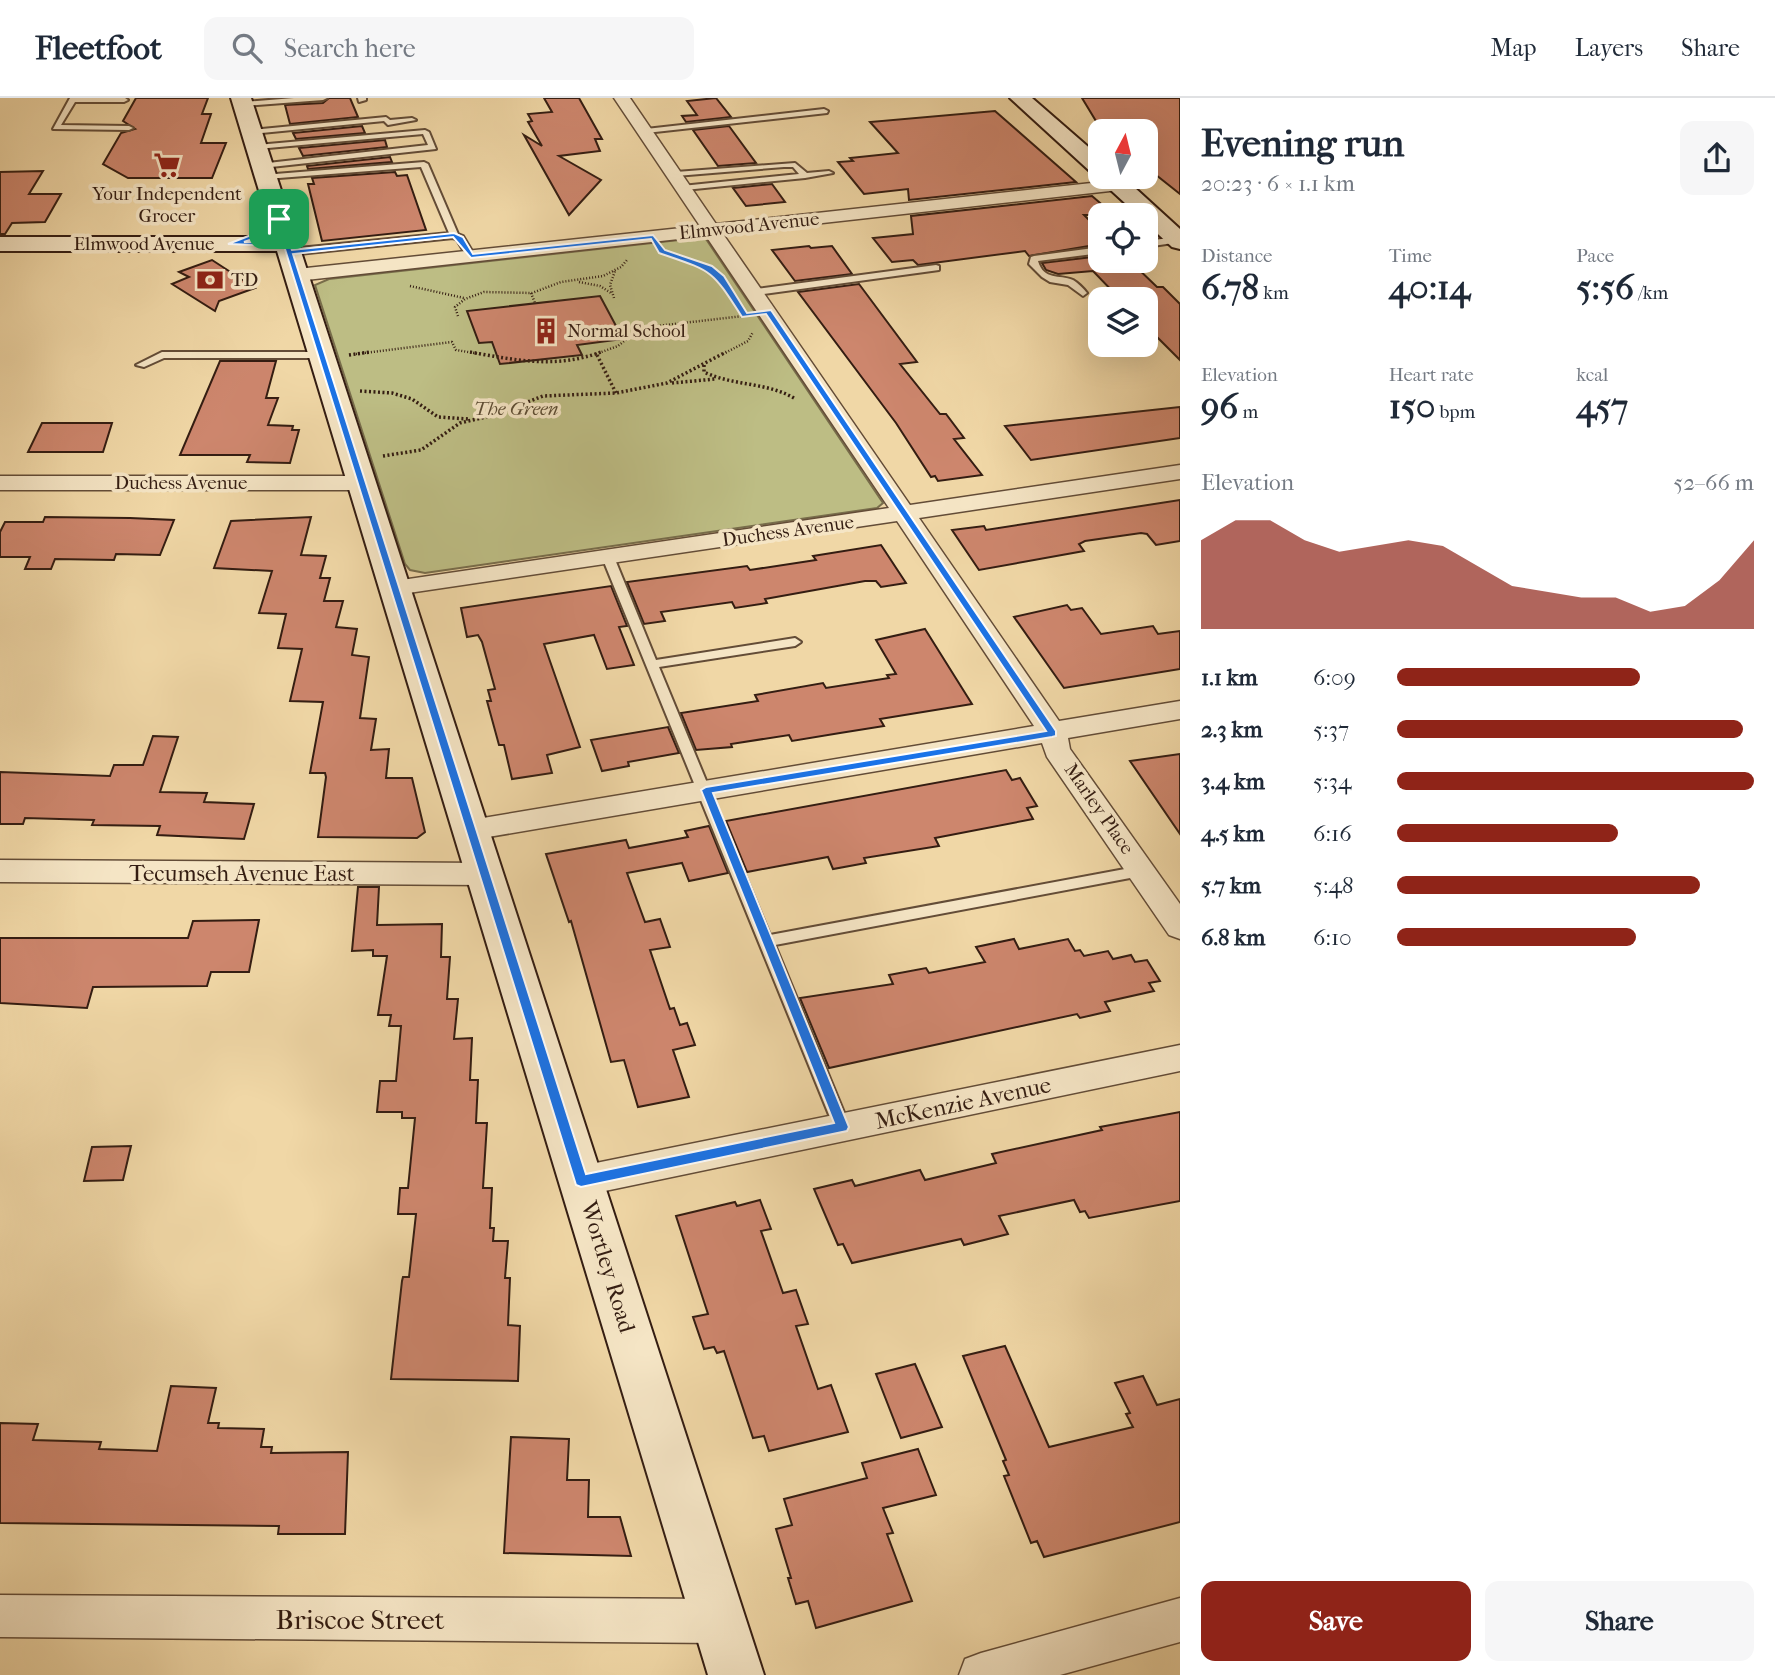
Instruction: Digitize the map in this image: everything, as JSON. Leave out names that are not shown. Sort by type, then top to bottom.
[{"type":"street","name":"Marley Place","points":[[622,98],[714,230],[747,300],[903,514],[1052,733],[1058,750],[1180,927]]},
{"type":"street","points":[[1020,98],[1088,158]]},
{"type":"street","name":"Wortley Road","points":[[242,101],[736,1675]]},
{"type":"street","name":"Elmwood Avenue","points":[[0,244],[231,244],[291,257],[398,264],[714,230],[1088,184]]},
{"type":"street","points":[[1123,189],[1178,241]]},
{"type":"street","points":[[231,244],[262,233],[279,219]]},
{"type":"street","name":"Duchess Avenue","points":[[0,483],[358,471]]},
{"type":"street","name":"Duchess Avenue","points":[[395,588],[1180,472]]},
{"type":"street","points":[[471,830],[1180,710]]},
{"type":"street","name":"Tecumseh Avenue East","points":[[0,872],[485,874]]},
{"type":"street","name":"McKenzie Avenue","points":[[581,1181],[1180,1058]]},
{"type":"street","name":"Briscoe Street","points":[[0,1616],[719,1621]]},
{"type":"street","points":[[981,1675],[1180,1620]]},
{"type":"lane","points":[[242,101],[323,98]]},
{"type":"lane","points":[[124,100],[73,99],[55,127],[129,128]]},
{"type":"lane","points":[[646,131],[824,111]]},
{"type":"lane","points":[[259,156],[386,119],[388,123],[412,120]]},
{"type":"lane","points":[[425,132],[433,147],[259,156],[425,132]]},
{"type":"lane","points":[[259,156],[424,164],[454,235]]},
{"type":"lane","points":[[680,181],[784,165],[795,165],[805,176]]},
{"type":"lane","points":[[680,181],[829,173]]},
{"type":"lane","points":[[291,257],[454,235],[460,238],[471,256]]},
{"type":"lane","points":[[1158,243],[1178,241]]},
{"type":"lane","points":[[1083,293],[1070,282],[1055,282],[1038,271],[1033,264],[1034,259],[1088,252]]},
{"type":"lane","points":[[747,300],[936,268]]},
{"type":"lane","points":[[141,365],[162,355],[326,368]]},
{"type":"lane","points":[[608,557],[768,941],[842,1127]]},
{"type":"lane","points":[[653,664],[795,642]]},
{"type":"lane","points":[[768,941],[1141,871]]},
{"type":"path","points":[[653,237],[662,251],[715,273]]},
{"type":"path","points":[[398,264],[408,285],[464,298],[494,290],[531,293],[554,283],[576,281],[615,271],[626,264],[629,256],[622,240]]},
{"type":"path","points":[[611,293],[610,280],[615,271]]},
{"type":"path","points":[[576,281],[600,286],[614,298]]},
{"type":"path","points":[[531,293],[535,303]]},
{"type":"path","points":[[458,316],[455,307],[464,298]]},
{"type":"path","points":[[326,368],[452,342],[456,350],[539,364],[597,355],[618,346],[640,328],[745,316],[747,300]]},
{"type":"path","points":[[667,383],[748,341],[753,332],[752,328]]},
{"type":"path","points":[[597,355],[616,393]]},
{"type":"path","points":[[704,365],[704,372],[716,379]]},
{"type":"path","points":[[326,368],[412,399],[438,416],[448,430]]},
{"type":"path","points":[[438,416],[469,419],[494,415],[543,396],[616,393],[667,383],[716,379],[745,382],[789,394],[799,401]]},
{"type":"path","points":[[358,471],[421,450],[439,440],[448,430],[469,419]]},
{"type":"green space","name":"The Green","points":[[706,239],[883,503],[877,508],[425,573],[410,570],[405,564],[315,285],[329,279]]},
{"type":"building","points":[[136,98],[208,98],[202,114],[211,114],[201,143],[226,143],[212,178],[128,178],[103,164],[121,133],[135,129],[123,121]]},
{"type":"building","points":[[329,98],[350,98],[358,117],[290,124],[285,105],[323,103]]},
{"type":"building","points":[[544,98],[579,98],[602,139],[595,139],[600,151],[559,156],[601,180],[569,215],[524,135],[542,146],[528,122],[532,121],[528,114],[552,112]]},
{"type":"building","points":[[716,98],[731,117],[686,122],[682,116],[697,115],[687,101]]},
{"type":"building","points":[[1082,98],[1180,98],[1180,194],[1158,177],[1158,119],[1095,119]]},
{"type":"building","points":[[995,111],[1076,182],[909,200],[908,189],[864,194],[838,162],[853,161],[850,158],[898,153],[870,122]]},
{"type":"building","points":[[362,126],[365,133],[296,139],[293,133]]},
{"type":"building","points":[[729,126],[756,163],[718,166],[693,130]]},
{"type":"building","points":[[385,140],[387,147],[303,156],[299,148]]},
{"type":"building","points":[[390,157],[392,162],[308,169],[307,166]]},
{"type":"building","points":[[43,171],[29,194],[61,194],[45,222],[12,223],[5,234],[0,234],[0,172]]},
{"type":"building","points":[[395,172],[397,176],[407,175],[426,230],[322,241],[308,184],[314,184],[312,178]]},
{"type":"building","points":[[772,184],[785,202],[746,206],[733,188]]},
{"type":"building","points":[[1092,196],[1100,203],[1088,203],[1088,215],[1084,215],[1088,219],[1088,246],[1029,256],[1025,251],[918,265],[913,260],[892,262],[873,238],[913,234],[911,216]]},
{"type":"building","points":[[832,246],[852,274],[795,281],[772,250]]},
{"type":"building","points":[[1088,258],[1088,271],[1058,274],[1046,270],[1042,263]]},
{"type":"building","name":"TD","points":[[212,260],[255,288],[219,301],[215,311],[172,284],[189,277],[179,272]]},
{"type":"building","points":[[1095,273],[1142,273],[1157,287],[1108,287]]},
{"type":"building","points":[[859,284],[917,362],[900,364],[940,414],[946,414],[964,438],[954,439],[982,475],[938,481],[935,476],[931,477],[896,423],[798,292]]},
{"type":"building","points":[[1158,287],[1163,287],[1180,304],[1180,360],[1158,338]]},
{"type":"building","name":"Normal School","points":[[600,296],[623,339],[577,345],[582,355],[500,364],[492,342],[479,343],[467,311]]},
{"type":"building","points":[[220,361],[276,361],[266,398],[278,398],[268,425],[293,426],[292,430],[299,430],[290,463],[247,462],[250,455],[180,455]]},
{"type":"building","points":[[1180,407],[1180,438],[1031,460],[1005,426]]},
{"type":"building","points":[[42,423],[112,423],[103,452],[28,452]]},
{"type":"building","points":[[1180,500],[1180,541],[1156,545],[1147,534],[1141,533],[1085,541],[1079,544],[1084,551],[979,570],[952,530],[984,526],[986,530]]},
{"type":"building","points":[[45,517],[174,520],[160,555],[116,554],[114,560],[55,559],[51,569],[25,569],[30,557],[0,557],[0,532],[5,522],[43,522]]},
{"type":"building","points":[[311,517],[301,555],[326,556],[320,578],[330,578],[324,601],[343,601],[336,627],[357,629],[352,655],[369,657],[360,718],[376,719],[371,750],[389,749],[386,778],[412,778],[425,832],[417,838],[318,837],[326,777],[325,773],[310,773],[323,702],[290,701],[302,649],[278,648],[286,614],[259,613],[272,571],[214,568],[231,521]]},
{"type":"building","points":[[881,545],[906,583],[881,587],[876,581],[865,581],[765,599],[767,603],[735,608],[732,602],[661,612],[665,621],[644,624],[627,582],[747,566],[750,570],[816,560],[813,556]]},
{"type":"building","points":[[611,586],[627,626],[619,627],[634,665],[607,669],[594,635],[544,644],[580,747],[547,755],[552,773],[512,779],[504,745],[499,745],[487,701],[491,701],[488,690],[495,689],[482,642],[478,635],[467,637],[461,608]]},
{"type":"building","points":[[1067,605],[1071,610],[1082,608],[1101,634],[1153,626],[1158,634],[1180,631],[1180,669],[1064,688],[1014,617]]},
{"type":"building","points":[[925,629],[972,704],[880,719],[884,726],[792,741],[789,735],[731,744],[732,747],[696,750],[681,713],[758,701],[755,695],[823,683],[826,688],[889,678],[887,675],[896,674],[876,640]]},
{"type":"building","points":[[668,727],[679,753],[628,762],[629,766],[602,771],[591,740]]},
{"type":"building","points":[[153,736],[178,737],[160,792],[207,793],[204,802],[254,804],[244,839],[157,835],[160,826],[92,825],[94,820],[25,818],[23,824],[0,824],[0,772],[110,776],[114,765],[143,765]]},
{"type":"building","points":[[1180,754],[1180,834],[1130,761]]},
{"type":"building","points":[[1006,770],[1012,780],[1020,778],[1037,806],[1027,808],[1033,819],[935,838],[939,846],[864,858],[866,863],[833,869],[828,857],[747,872],[726,821]]},
{"type":"building","points":[[709,826],[728,873],[689,881],[682,863],[627,873],[645,922],[660,919],[670,947],[650,950],[670,1009],[674,1008],[680,1025],[687,1023],[695,1045],[673,1050],[689,1097],[638,1107],[624,1060],[611,1062],[571,921],[569,922],[546,854],[626,840],[629,848],[688,837],[685,831]]},
{"type":"building","points":[[358,887],[379,887],[377,925],[442,924],[441,957],[450,957],[447,999],[458,999],[454,1039],[472,1038],[470,1080],[478,1080],[476,1123],[487,1123],[483,1188],[492,1188],[490,1228],[494,1228],[493,1241],[508,1241],[505,1278],[510,1278],[508,1325],[520,1326],[518,1381],[391,1379],[402,1281],[403,1277],[409,1277],[416,1214],[398,1214],[400,1188],[408,1188],[415,1118],[402,1118],[402,1112],[377,1112],[380,1081],[396,1081],[401,1026],[389,1026],[391,1015],[378,1015],[387,956],[373,956],[373,950],[352,951]]},
{"type":"building","points":[[259,920],[249,972],[211,972],[207,986],[93,987],[87,1008],[0,1003],[0,938],[188,938],[193,921]]},
{"type":"building","points":[[1014,939],[1019,949],[1068,939],[1075,951],[1080,950],[1084,956],[1108,951],[1113,959],[1131,955],[1135,962],[1147,960],[1160,981],[1149,983],[1154,991],[1105,1002],[1110,1011],[1080,1018],[1077,1014],[829,1068],[800,998],[893,984],[889,975],[926,968],[929,973],[985,962],[976,947]]},
{"type":"building","points":[[1180,1112],[1180,1201],[1089,1218],[1085,1211],[1080,1212],[1074,1200],[999,1216],[1008,1234],[964,1245],[961,1239],[852,1263],[843,1244],[838,1245],[814,1189],[852,1180],[855,1186],[920,1170],[925,1180],[996,1163],[992,1154],[1102,1130],[1100,1127]]},
{"type":"building","points":[[131,1146],[123,1180],[84,1181],[92,1147]]},
{"type":"building","points":[[760,1200],[771,1229],[761,1231],[783,1293],[796,1290],[808,1324],[796,1326],[818,1389],[831,1385],[848,1432],[769,1451],[764,1436],[753,1438],[724,1351],[717,1353],[714,1347],[704,1349],[693,1317],[708,1314],[676,1216],[735,1202],[737,1206]]},
{"type":"building","points":[[1005,1346],[1049,1447],[1133,1427],[1126,1414],[1130,1413],[1115,1383],[1143,1376],[1157,1405],[1180,1399],[1180,1522],[1044,1557],[1037,1541],[1031,1543],[1004,1476],[1009,1475],[1003,1461],[1006,1460],[963,1356]]},
{"type":"building","points":[[915,1364],[942,1427],[901,1438],[876,1374]]},
{"type":"building","points":[[171,1386],[216,1388],[208,1423],[219,1423],[218,1428],[264,1429],[261,1447],[272,1447],[271,1453],[348,1452],[345,1534],[278,1534],[279,1526],[0,1523],[0,1423],[38,1424],[33,1440],[101,1442],[99,1449],[157,1451]]},
{"type":"building","points":[[511,1437],[569,1439],[567,1480],[589,1480],[588,1517],[620,1517],[631,1556],[504,1553]]},
{"type":"building","points":[[918,1449],[936,1495],[883,1508],[893,1533],[887,1534],[912,1601],[816,1628],[808,1601],[796,1604],[788,1578],[791,1578],[776,1529],[792,1525],[784,1499],[867,1478],[862,1463]]},
{"type":"place","name":"Your Independent Grocer","points":[[167,165]]},
{"type":"place","name":"TD","points":[[210,280]]},
{"type":"place","name":"Normal School","points":[[546,331]]},
{"type":"route","points":[[279,219],[270,229],[257,236],[231,244],[287,244],[289,252],[454,235],[460,238],[471,256],[653,237],[662,251],[709,268],[721,277],[745,316],[768,311],[1052,733],[706,790],[842,1127],[581,1181],[289,252],[287,244],[279,219]]}]
